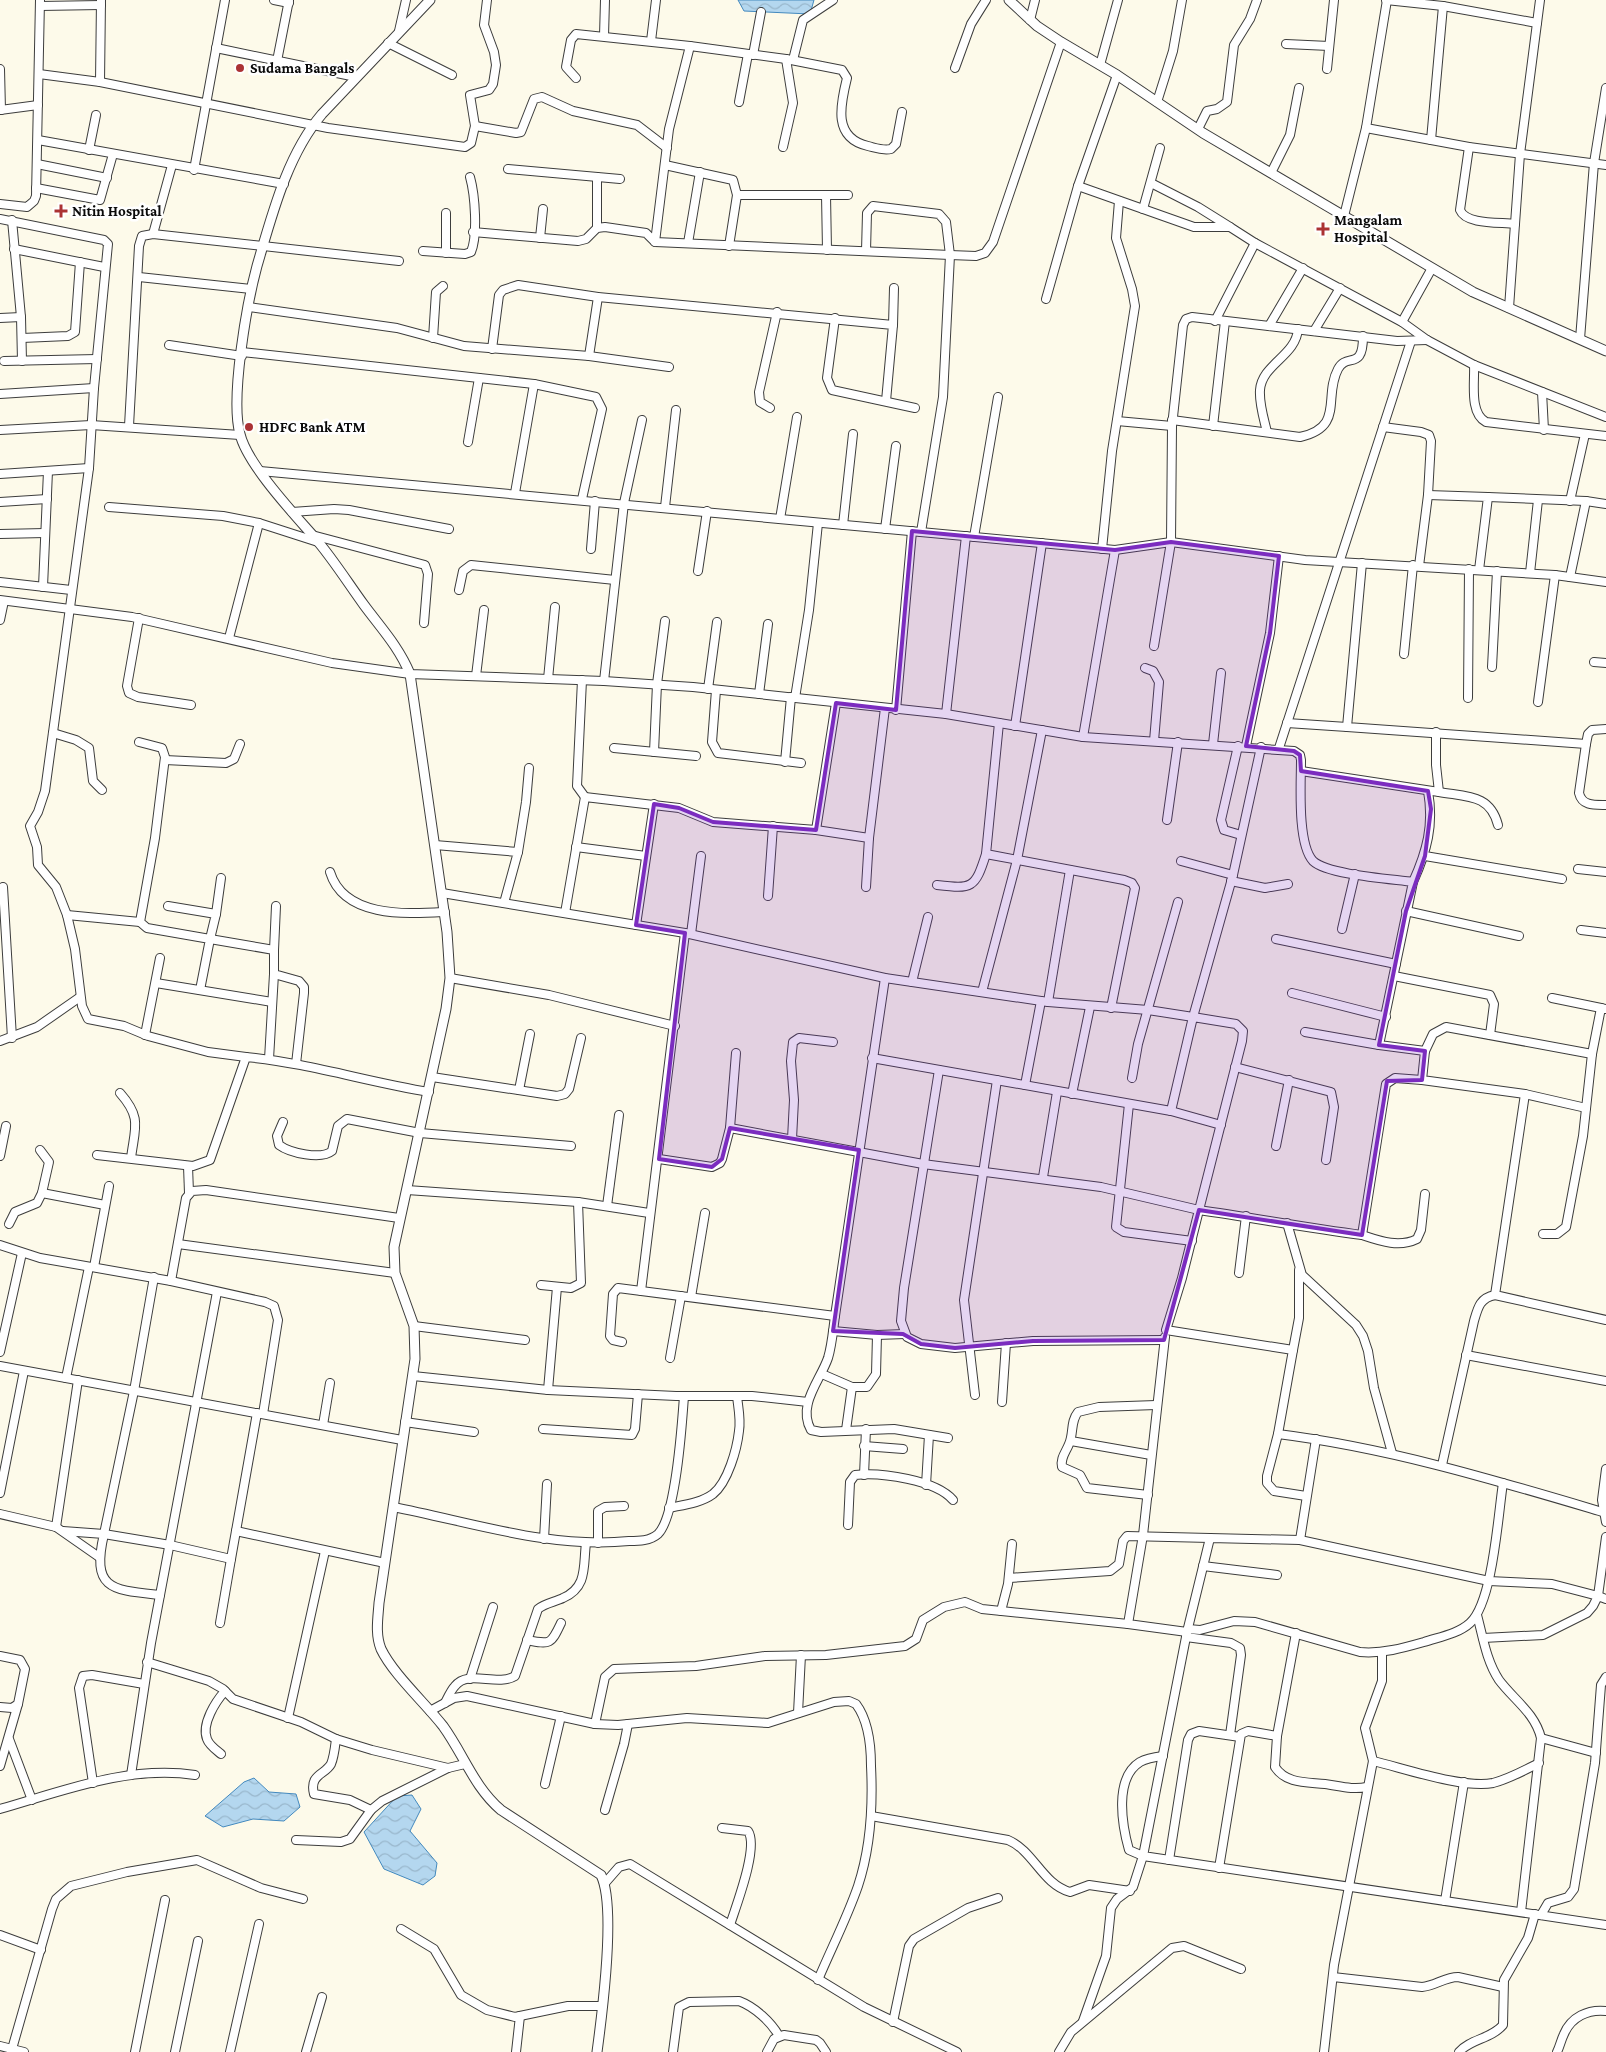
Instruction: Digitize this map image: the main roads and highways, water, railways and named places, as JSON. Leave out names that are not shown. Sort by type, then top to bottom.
[{"type":"water","points":[[738,0],[814,0],[810,14],[744,11]]},
{"type":"water","points":[[254,1778],[269,1792],[296,1794],[300,1807],[284,1821],[253,1819],[223,1827],[205,1816],[244,1782]]},
{"type":"water","points":[[412,1795],[421,1809],[410,1831],[437,1863],[435,1876],[423,1885],[384,1869],[364,1832],[397,1796]]},
{"type":"place","name":"Sudama Bangals","points":[[240,68]]},
{"type":"place","name":"Nitin Hospital","points":[[61,211]]},
{"type":"place","name":"Mangalam Hospital","points":[[1323,229]]},
{"type":"place","name":"HDFC Bank ATM","points":[[249,427]]}]
